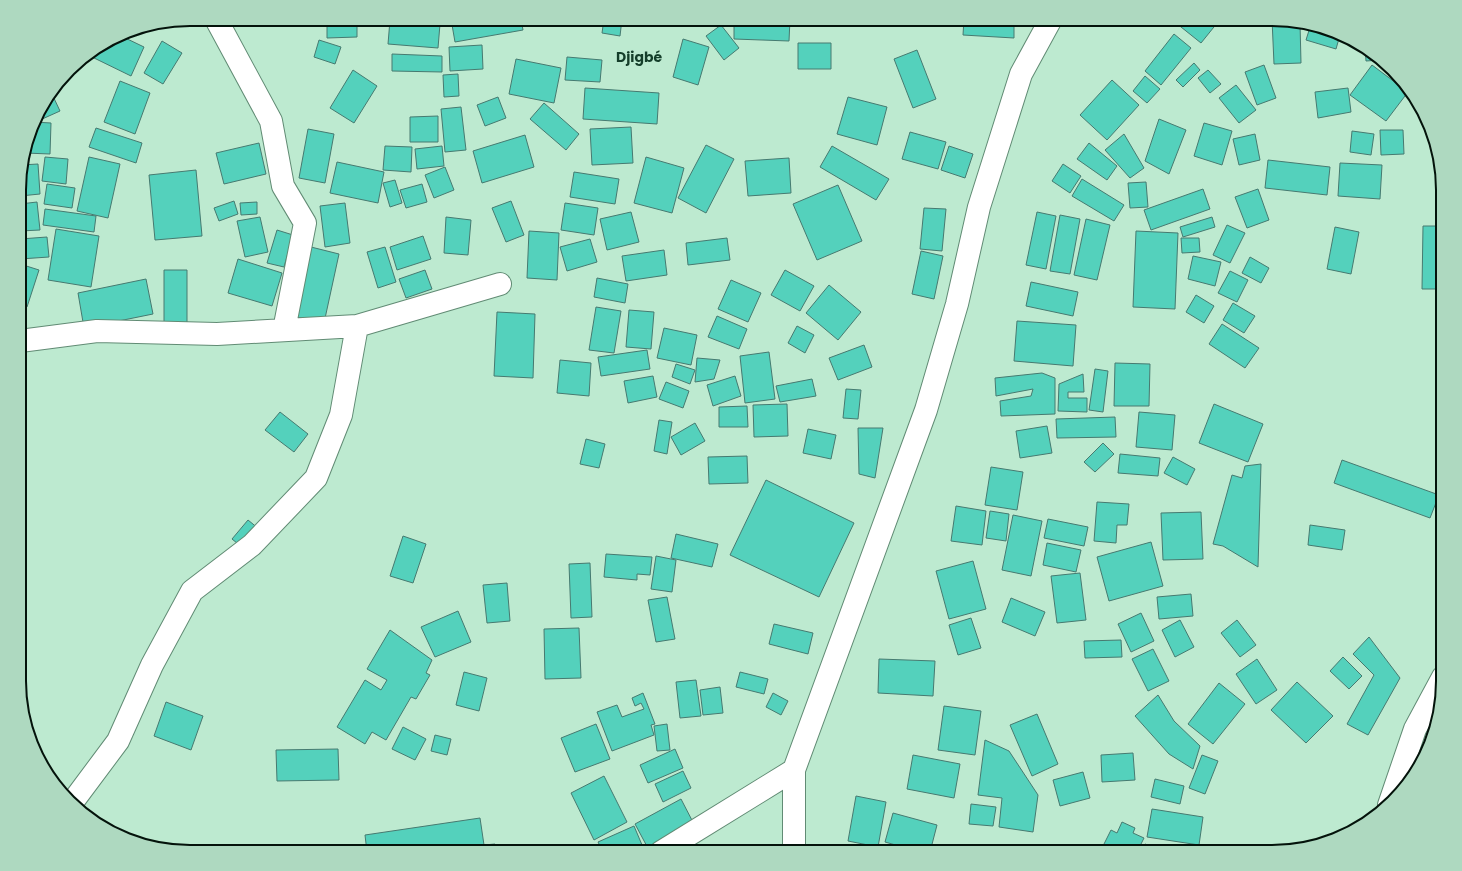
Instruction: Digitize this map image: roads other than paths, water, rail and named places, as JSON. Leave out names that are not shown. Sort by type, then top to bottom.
[{"type":"street","points":[[220,26],[271,121],[283,186],[305,223],[284,330]]},
{"type":"street","points":[[794,845],[794,770],[926,410],[957,304],[979,207],[1021,74],[1047,26]]},
{"type":"street","points":[[26,340],[98,331],[217,334],[357,326],[500,284]]},
{"type":"street","points":[[75,798],[118,741],[152,665],[192,591],[252,545],[316,478],[341,415],[357,326]]},
{"type":"street","points":[[1394,790],[1415,729],[1436,690]]},
{"type":"street","points":[[672,845],[794,770]]},
{"type":"district","name":"Djigbé","points":[[639,57]]}]
